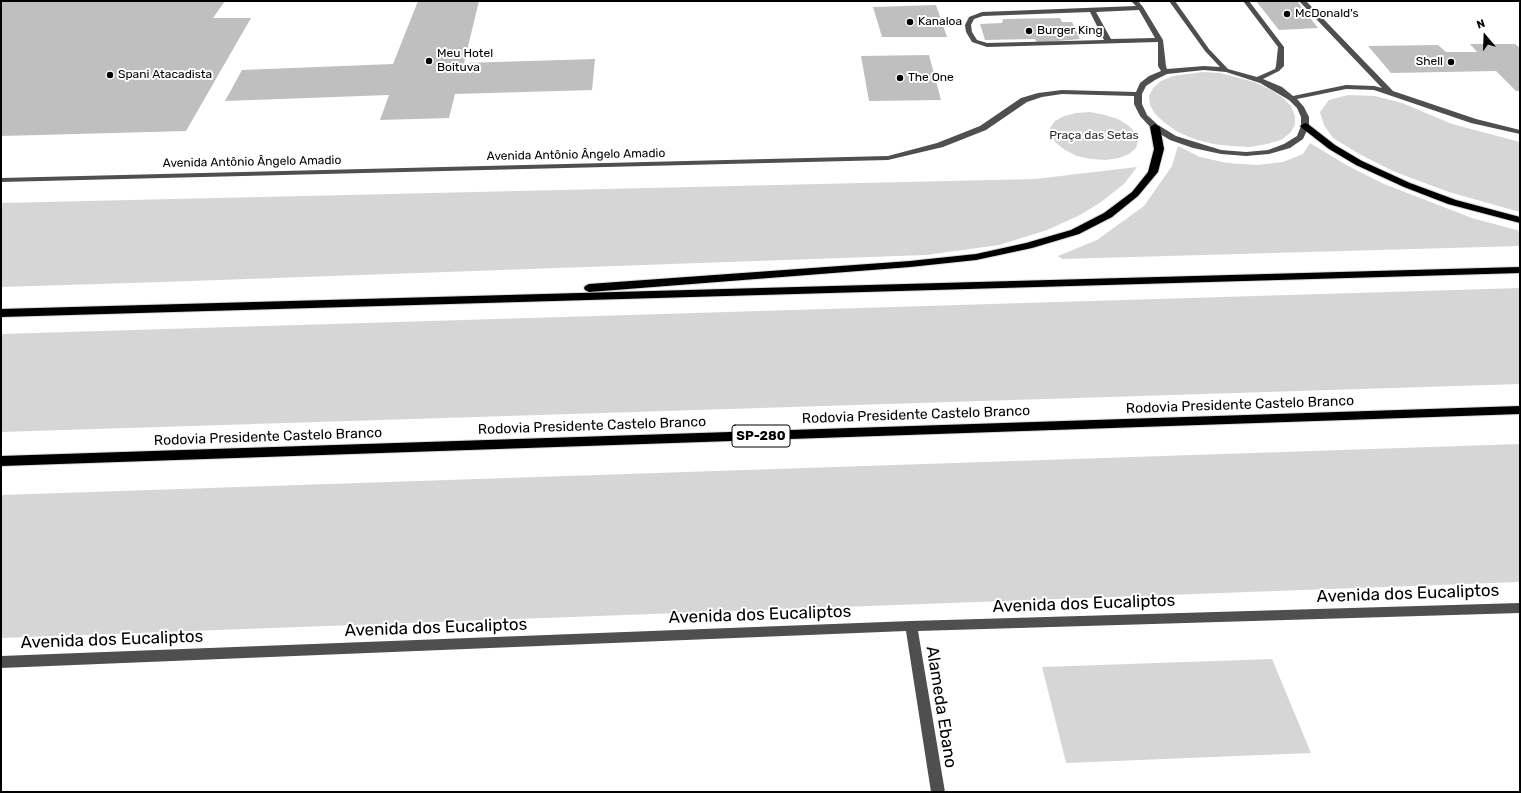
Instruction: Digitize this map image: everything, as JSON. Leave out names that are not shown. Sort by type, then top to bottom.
[{"type":"highway","points":[[1306,126],[1332,147],[1359,163],[1408,185],[1452,202],[1520,220]]},
{"type":"highway","points":[[422,300],[910,264],[976,257],[1028,246],[1075,232],[1108,215],[1135,194],[1153,172],[1159,149],[1155,127]]},
{"type":"highway","points":[[1,313],[1520,270]]},
{"type":"highway","name":"Rodovia Presidente Castelo Branco","points":[[1,461],[1520,410]]},
{"type":"street","points":[[1134,1],[1141,8],[1161,42],[1162,66],[1165,72]]},
{"type":"street","points":[[1172,1],[1207,50],[1226,70]]},
{"type":"street","points":[[1246,1],[1281,47],[1280,66],[1277,70],[1257,79]]},
{"type":"street","points":[[1302,1],[1390,92]]},
{"type":"street","points":[[1141,8],[982,14],[971,18],[968,25],[969,32],[974,41],[987,45],[1160,40]]},
{"type":"street","points":[[1092,10],[1109,42]]},
{"type":"street","points":[[1190,68],[1226,70],[1257,79],[1279,89],[1292,98],[1300,107],[1305,117],[1306,126],[1300,137],[1287,146],[1269,152],[1246,154],[1221,152],[1196,146],[1173,138],[1155,127],[1144,116],[1138,104],[1138,94],[1143,85],[1152,78],[1165,72],[1190,68]]},
{"type":"street","points":[[1292,98],[1346,87],[1374,88],[1390,92],[1474,121],[1520,132]]},
{"type":"street","name":"Avenida Antônio Ângelo Amadio","points":[[1,180],[882,159],[909,154],[940,145],[983,128],[1024,100],[1041,95],[1062,92],[1138,94]]},
{"type":"street","name":"Avenida dos Eucaliptos","points":[[1,662],[911,626],[1520,608]]},
{"type":"street","name":"Alameda Ebano","points":[[911,626],[938,792]]},
{"type":"green space","points":[[1203,72],[1220,73],[1254,82],[1282,97],[1291,106],[1295,116],[1295,125],[1290,133],[1281,140],[1250,147],[1213,144],[1194,139],[1178,132],[1155,114],[1150,105],[1149,96],[1153,88],[1161,81],[1173,76]]},
{"type":"green space","points":[[1348,95],[1375,96],[1402,103],[1452,124],[1520,142],[1520,212],[1449,192],[1395,172],[1361,155],[1333,138],[1324,125],[1320,112],[1329,100]]},
{"type":"green space","name":"Praça das Setas","points":[[1090,112],[1118,119],[1129,126],[1136,133],[1138,141],[1136,148],[1129,154],[1119,158],[1106,160],[1077,156],[1065,150],[1056,143],[1051,135],[1050,128],[1055,121],[1064,116]]},
{"type":"green space","points":[[1310,143],[1348,166],[1384,184],[1472,218],[1520,231],[1520,246],[1062,259],[1058,256],[1097,240],[1144,206],[1172,166],[1178,146],[1200,157],[1227,163],[1257,165],[1283,162],[1303,154]]},
{"type":"green space","points":[[1137,167],[1124,184],[1101,202],[1080,215],[1047,230],[999,245],[926,255],[1,287],[1,203],[1035,179]]},
{"type":"green space","points":[[1520,288],[1520,384],[1,432],[1,334]]},
{"type":"green space","points":[[1520,444],[1520,582],[1,638],[1,495]]},
{"type":"green space","points":[[1272,659],[1311,753],[1066,763],[1042,667]]},
{"type":"building","name":"Spani Atacadista","points":[[1,1],[225,1],[213,18],[251,18],[186,131],[1,136]]},
{"type":"building","name":"Meu Hotel Boituva","points":[[418,1],[479,1],[464,63],[595,59],[592,90],[455,94],[449,118],[380,120],[389,95],[225,101],[242,70],[393,64]]},
{"type":"building","name":"McDonald's","points":[[1256,1],[1297,1],[1318,28],[1279,30]]},
{"type":"building","name":"Kanaloa","points":[[936,5],[947,37],[882,37],[873,7]]},
{"type":"building","name":"Burger King","points":[[1060,18],[1062,22],[1072,22],[1080,39],[1037,43],[1035,39],[985,40],[980,24],[1002,23],[1003,19]]},
{"type":"building","name":"Shell","points":[[1470,44],[1515,44],[1520,48],[1520,91],[1516,91],[1496,71],[1391,73],[1368,46],[1438,45],[1446,52],[1477,52]]},
{"type":"building","name":"The One","points":[[929,55],[941,100],[869,101],[861,56]]},
{"type":"place","name":"McDonald's","points":[[1287,14]]},
{"type":"place","name":"Kanaloa","points":[[910,22]]},
{"type":"place","name":"Burger King","points":[[1029,31]]},
{"type":"place","name":"Meu Hotel Boituva","points":[[429,61]]},
{"type":"place","name":"Shell","points":[[1451,62]]},
{"type":"place","name":"Spani Atacadista","points":[[110,75]]},
{"type":"place","name":"The One","points":[[900,78]]}]
